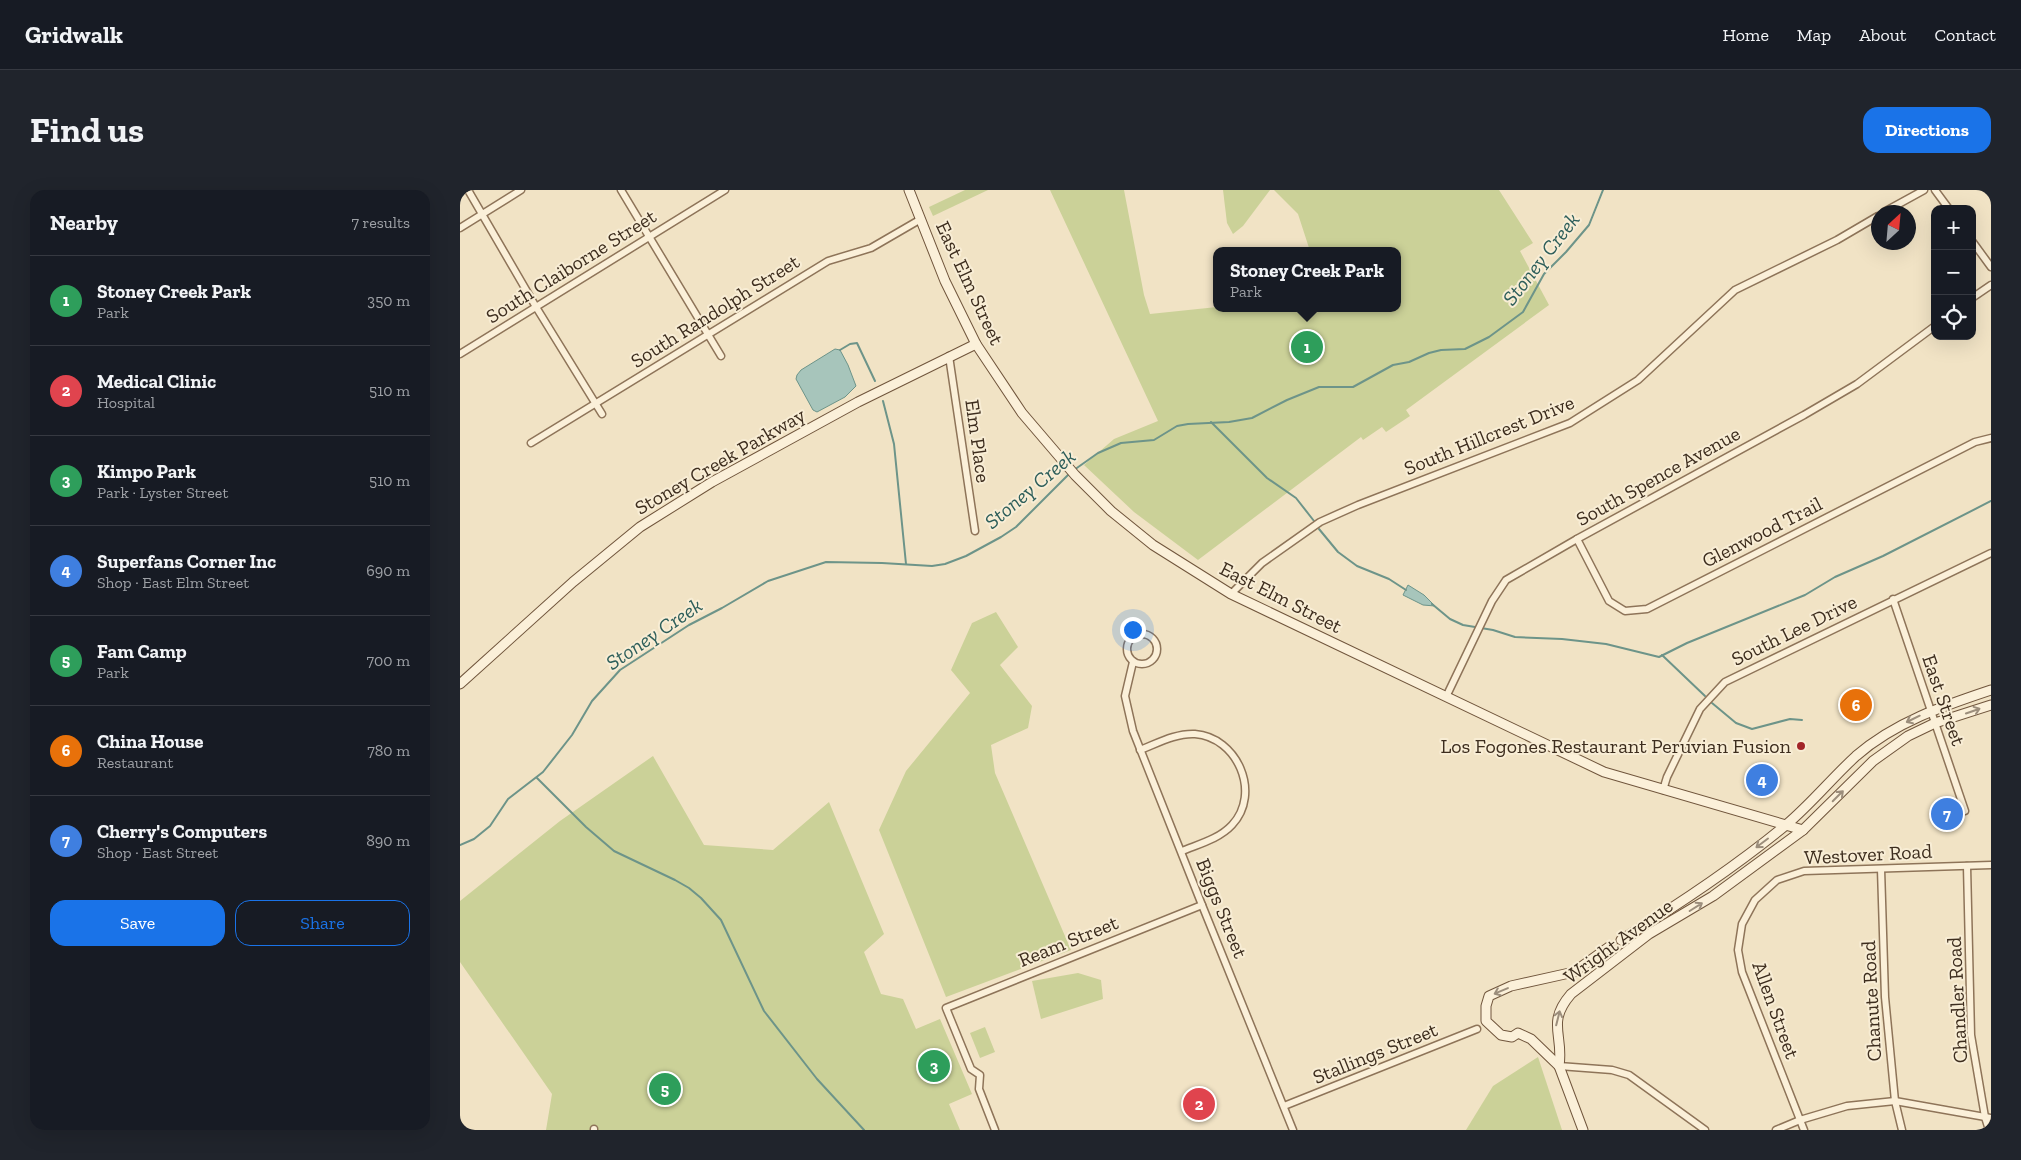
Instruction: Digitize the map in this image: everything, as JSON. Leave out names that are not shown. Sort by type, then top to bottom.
[{"type":"street","points":[[468,190],[536,307],[602,414]]},
{"type":"street","points":[[460,228],[521,190]]},
{"type":"street","points":[[621,190],[721,356]]},
{"type":"street","name":"South Claiborne Street","points":[[460,354],[725,190]]},
{"type":"street","name":"East Elm Street","points":[[909,190],[945,281],[976,344],[1022,414],[1062,460],[1111,511],[1153,545],[1230,594],[1604,772],[1803,830]]},
{"type":"street","points":[[1897,205],[1924,190]]},
{"type":"street","points":[[1935,190],[1946,205]]},
{"type":"street","name":"South Randolph Street","points":[[531,443],[828,261],[871,248],[921,219]]},
{"type":"street","name":"South Hillcrest Drive","points":[[1230,594],[1262,563],[1320,522],[1570,424],[1638,380],[1735,290],[1836,240],[1871,220]]},
{"type":"street","points":[[1976,246],[1991,267]]},
{"type":"street","points":[[1976,295],[1991,285]]},
{"type":"street","name":"South Spence Avenue","points":[[1446,697],[1492,601],[1506,580],[1857,384],[1931,329]]},
{"type":"street","name":"Stoney Creek Parkway","points":[[460,684],[572,582],[640,527],[712,482],[858,402],[976,344]]},
{"type":"street","name":"Elm Place","points":[[950,356],[975,531]]},
{"type":"street","name":"Glenwood Trail","points":[[1577,539],[1609,601],[1626,611],[1647,609],[1975,442],[1991,438]]},
{"type":"street","name":"South Lee Drive","points":[[1662,790],[1700,709],[1725,682],[1991,553]]},
{"type":"street","name":"East Street","points":[[1893,600],[1966,811]]},
{"type":"street","points":[[1138,634],[1148,636],[1156,643],[1157,652],[1152,661],[1145,664],[1133,662],[1126,649],[1129,640],[1138,634]]},
{"type":"street","name":"Biggs Street","points":[[1133,662],[1125,696],[1133,731],[1294,1130]]},
{"type":"street","name":"Wright Avenue","points":[[1621,940],[1688,897],[1787,824],[1857,755],[1898,726],[1930,710],[1991,690]]},
{"type":"street","name":"Wright Avenue","points":[[1559,1066],[1561,1055],[1556,1030],[1557,1018],[1563,1004],[1571,994],[1649,934],[1713,896],[1803,830],[1873,761],[1908,736],[1991,704]]},
{"type":"street","points":[[1140,750],[1180,735],[1197,734],[1214,740],[1229,750],[1239,764],[1244,778],[1246,794],[1234,824],[1220,835],[1182,851]]},
{"type":"street","name":"Westover Road","points":[[1755,900],[1777,880],[1804,871],[1991,865]]},
{"type":"street","name":"Chandler Road","points":[[1967,866],[1971,1035],[1989,1130]]},
{"type":"street","name":"Chanute Road","points":[[1881,869],[1885,997],[1894,1102],[1902,1130]]},
{"type":"street","name":"Allen Street","points":[[1755,900],[1742,924],[1738,950],[1742,972],[1804,1130]]},
{"type":"street","name":"Ream Street","points":[[995,1130],[979,1089],[980,1075],[971,1069],[946,1008],[1202,905]]},
{"type":"street","name":"Wright Avenue","points":[[1559,1066],[1531,1039],[1518,1033],[1512,1037],[1501,1035],[1486,1022],[1486,1006],[1489,996],[1511,986],[1574,972],[1609,947]]},
{"type":"street","name":"Stallings Street","points":[[1284,1106],[1477,1029]]},
{"type":"street","points":[[1583,1130],[1559,1066],[1612,1070],[1628,1075],[1704,1130]]},
{"type":"street","points":[[1776,1130],[1800,1120],[1847,1106],[1894,1102],[1988,1117]]},
{"type":"green space","points":[[965,190],[988,190],[933,216],[929,207]]},
{"type":"green space","points":[[1050,190],[1124,190],[1144,295],[1150,314],[1213,307],[1213,312],[1401,312],[1401,247],[1309,247],[1298,214],[1274,190],[1499,190],[1533,243],[1520,251],[1549,305],[1406,410],[1410,416],[1386,432],[1382,427],[1363,440],[1361,437],[1198,560],[1134,512],[1084,465],[1114,439],[1158,421]]},
{"type":"green space","points":[[1223,190],[1270,190],[1243,226],[1233,234],[1227,223]]},
{"type":"green space","points":[[996,612],[1018,647],[1000,665],[1032,706],[1028,728],[991,745],[995,773],[1071,950],[946,997],[879,830],[906,771],[970,693],[951,670],[972,623]]},
{"type":"green space","points":[[653,756],[704,845],[773,850],[829,802],[884,934],[864,952],[881,994],[903,999],[916,1029],[940,1019],[972,1094],[949,1104],[960,1130],[546,1130],[552,1094],[460,962],[460,901],[560,821]]},
{"type":"green space","points":[[1078,973],[1101,980],[1103,999],[1041,1019],[1032,981]]},
{"type":"green space","points":[[985,1027],[995,1052],[980,1058],[970,1033]]},
{"type":"green space","points":[[1538,1057],[1562,1130],[1466,1130],[1493,1086]]},
{"type":"water","points":[[835,349],[840,350],[856,386],[845,397],[817,412],[813,410],[796,379],[797,375],[801,370]]},
{"type":"water","points":[[1408,585],[1424,595],[1435,606],[1423,605],[1403,595]]},
{"type":"waterway","name":"Stoney Creek","points":[[1074,470],[1098,453],[1121,443],[1154,440],[1177,426],[1229,422],[1252,418],[1287,400],[1319,387],[1353,387],[1393,365],[1409,362],[1441,350],[1465,349],[1489,337],[1523,312],[1544,274],[1589,225],[1603,190]]},
{"type":"waterway","points":[[840,350],[850,344],[857,343],[875,381]]},
{"type":"waterway","points":[[883,401],[894,444],[906,564]]},
{"type":"waterway","points":[[1211,422],[1267,478],[1296,498],[1314,521]]},
{"type":"waterway","name":"Stoney Creek","points":[[460,845],[474,839],[490,826],[508,799],[543,772],[572,735],[592,701],[620,670],[689,625],[768,581],[826,562],[932,566],[945,564],[966,556],[1016,527],[1070,473]]},
{"type":"waterway","points":[[1432,604],[1450,619],[1463,625],[1493,630],[1515,637],[1562,639],[1606,644],[1659,657],[1687,643],[1805,595],[1835,577],[1883,556],[1991,501]]},
{"type":"waterway","points":[[1319,529],[1338,552],[1357,566],[1389,579],[1406,590]]},
{"type":"waterway","points":[[1662,655],[1705,696]]},
{"type":"waterway","points":[[1712,703],[1736,723],[1752,729],[1790,719],[1802,720]]},
{"type":"waterway","points":[[537,778],[586,827],[614,851],[675,880],[701,898],[721,920],[764,1011],[817,1079],[864,1130]]},
{"type":"place","name":"Stoney Creek Park","points":[[1307,347]]},
{"type":"place","name":"China House","points":[[1856,705]]},
{"type":"place","name":"Los Fogones Restaurant Peruvian Fusion","points":[[1801,746]]},
{"type":"place","name":"Superfans Corner Inc","points":[[1762,780]]},
{"type":"place","name":"Cherry's Computers","points":[[1947,814]]},
{"type":"place","name":"Kimpo Park","points":[[934,1066]]},
{"type":"place","name":"Fam Camp","points":[[665,1089]]},
{"type":"place","name":"Medical Clinic","points":[[1199,1104]]}]
